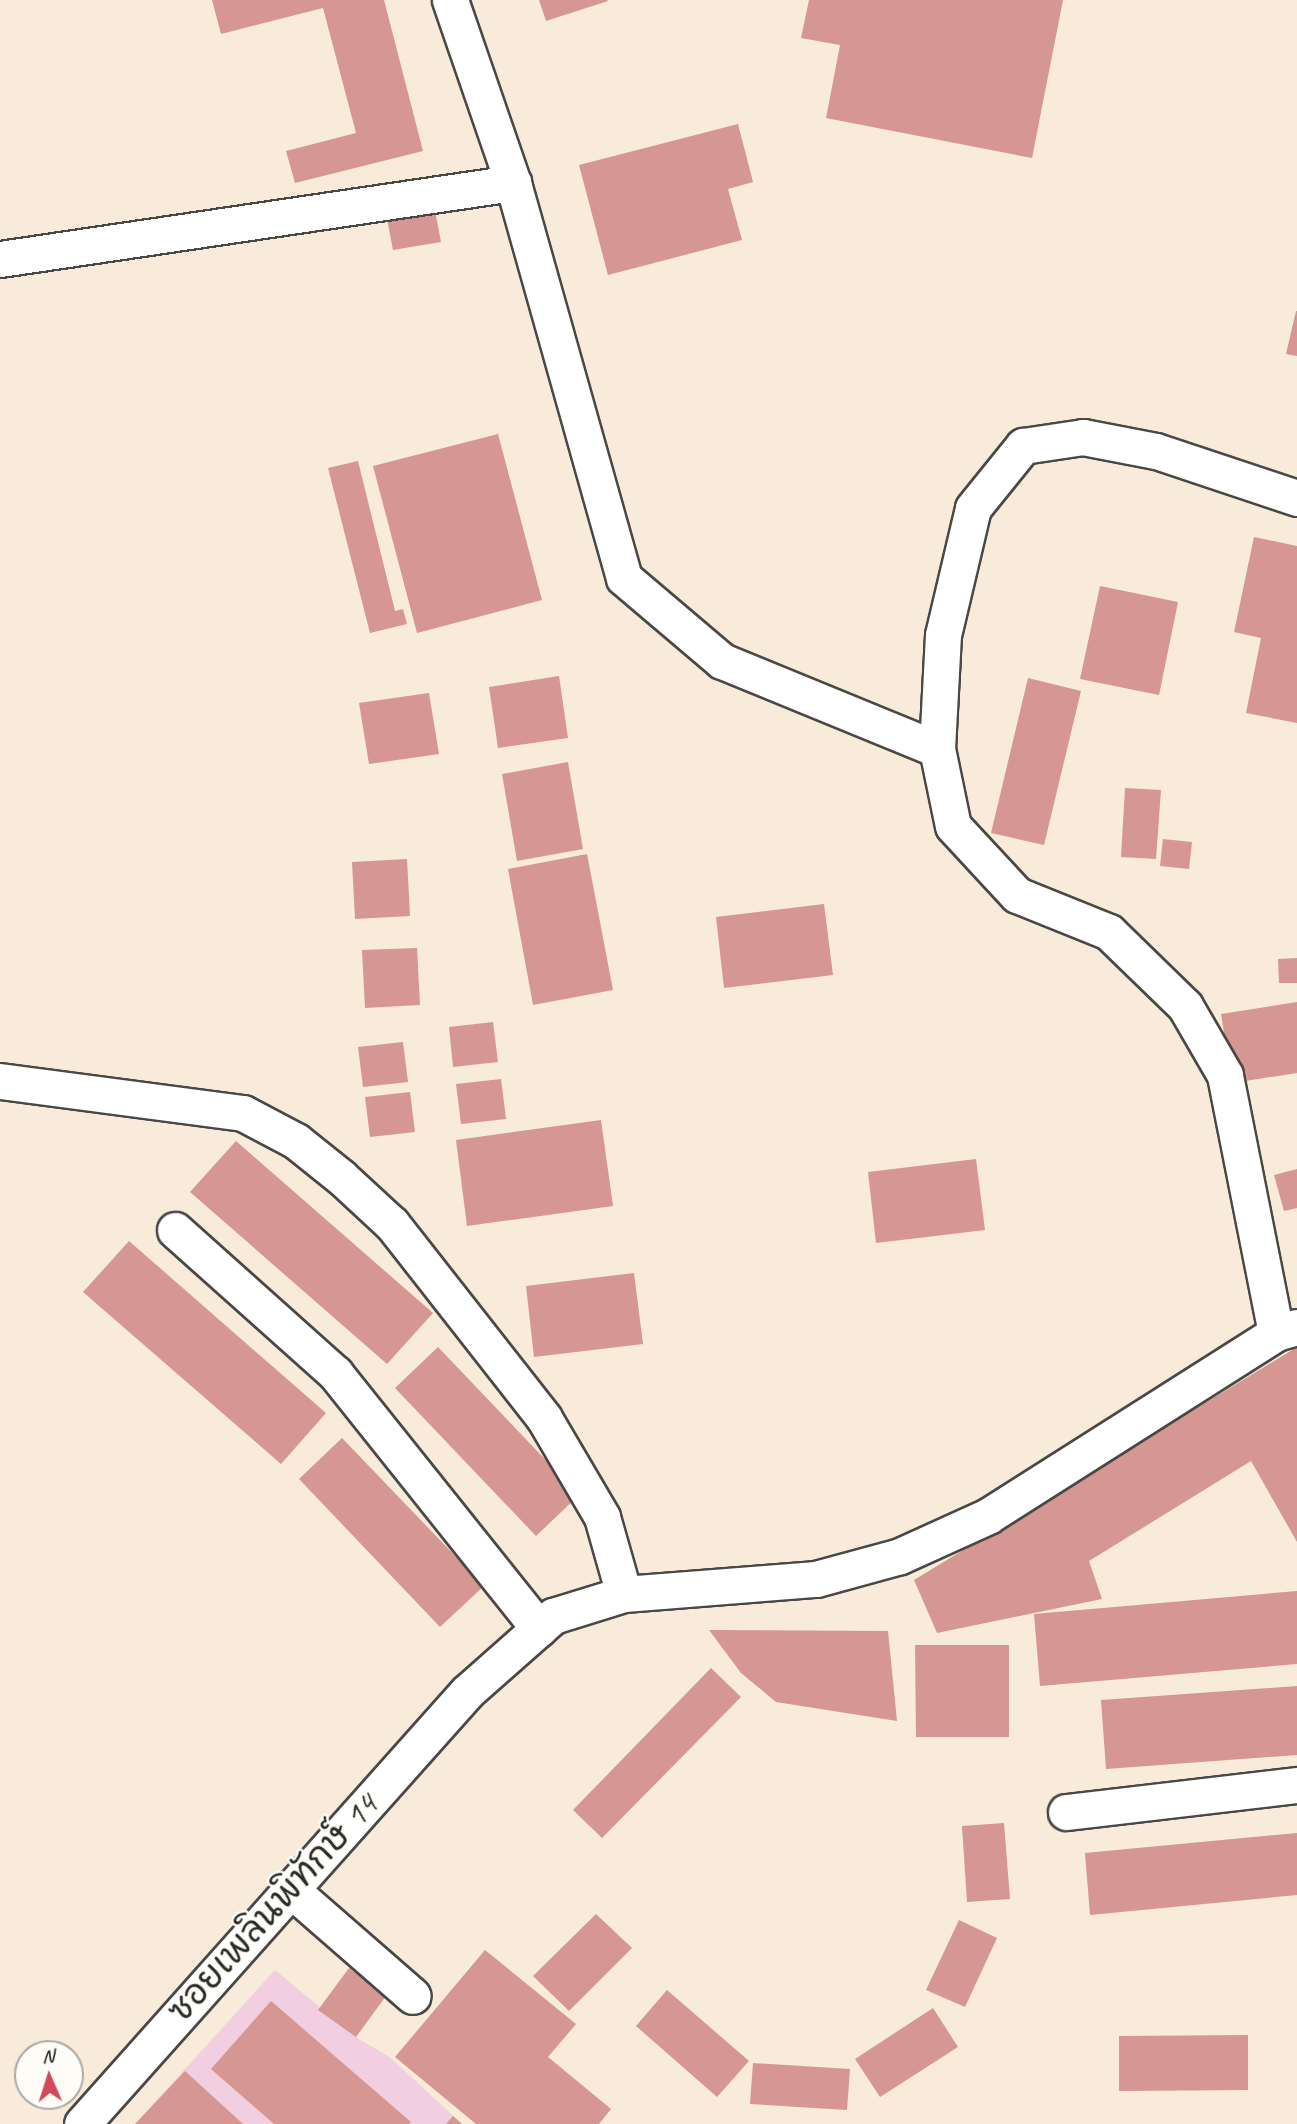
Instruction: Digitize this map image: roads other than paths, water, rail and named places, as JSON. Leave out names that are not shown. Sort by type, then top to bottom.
[{"type":"street","points":[[450,0],[513,183],[624,578],[722,661],[937,749]]},
{"type":"street","points":[[0,259],[513,183]]},
{"type":"street","points":[[1286,1330],[1225,1075],[1192,1017],[1109,932],[1017,895],[953,826],[937,749],[943,635],[973,508],[1023,446],[1096,439],[1156,451],[1297,498]]},
{"type":"street","points":[[0,1081],[243,1112],[296,1141],[341,1177],[392,1224],[544,1418],[602,1517],[624,1594]]},
{"type":"street","points":[[175,1230],[335,1373],[539,1629]]},
{"type":"street","name":"ซอยเพลินพิทักษ์ 14","points":[[82,2124],[289,1888],[467,1692],[553,1616],[624,1594],[816,1578],[900,1556],[988,1516],[1286,1330]]},
{"type":"street","points":[[1066,1812],[1297,1785]]},
{"type":"street","points":[[289,1888],[414,1996]]}]
